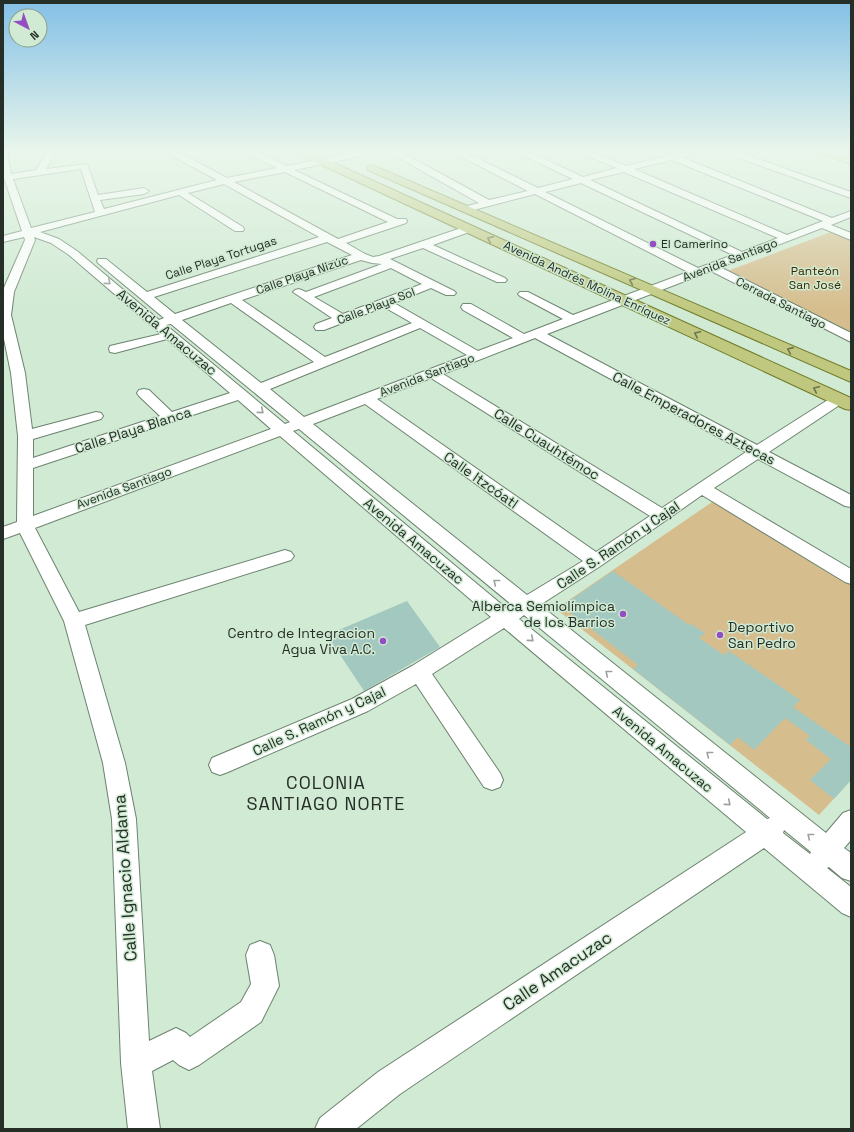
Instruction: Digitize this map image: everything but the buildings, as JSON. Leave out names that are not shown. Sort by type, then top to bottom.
[{"type":"main road","name":"Avenida Andrés Molina Enríquez","points":[[416,205],[845,402]]},
{"type":"main road","name":"Avenida Andrés Molina Enríquez","points":[[457,205],[851,377]]},
{"type":"street","points":[[18,205],[29,232],[30,240],[8,292],[4,315],[18,373],[25,436],[25,525]]},
{"type":"street","points":[[97,205],[100,213]]},
{"type":"street","points":[[3,239],[127,205]]},
{"type":"street","points":[[203,205],[239,229]]},
{"type":"street","points":[[269,205],[361,256]]},
{"type":"street","name":"Calle Playa Tortugas","points":[[145,296],[332,240],[402,221],[366,205]]},
{"type":"street","points":[[466,209],[484,205]]},
{"type":"street","points":[[562,205],[696,272]]},
{"type":"street","points":[[635,205],[741,255]]},
{"type":"street","points":[[709,205],[786,238]]},
{"type":"street","points":[[785,205],[828,223],[851,237]]},
{"type":"street","name":"Avenida Santiago","points":[[3,533],[283,430],[851,214]]},
{"type":"street","name":"Avenida Amacuzac","points":[[48,227],[78,242],[145,296],[167,326],[241,394],[506,619],[851,904]]},
{"type":"street","name":"Calle Playa Nizúc","points":[[116,349],[233,299],[361,256],[372,260],[381,259],[468,229]]},
{"type":"street","name":"Avenida Amacuzac","points":[[29,232],[44,236],[65,246],[167,326],[258,389],[851,869]]},
{"type":"street","points":[[423,244],[501,280]]},
{"type":"street","points":[[381,259],[450,293]]},
{"type":"street","points":[[305,296],[392,264]]},
{"type":"street","name":"Cerrada Santiago","points":[[711,267],[851,338]]},
{"type":"street","points":[[283,282],[342,319]]},
{"type":"street","name":"Calle Playa Sol","points":[[320,327],[432,284]]},
{"type":"street","points":[[524,294],[573,320]]},
{"type":"street","points":[[233,299],[325,363]]},
{"type":"street","points":[[385,302],[477,356]]},
{"type":"street","name":"Calle Emperadores Aztecas","points":[[467,307],[531,336],[851,502]]},
{"type":"street","points":[[258,389],[422,323]]},
{"type":"street","name":"Calle Cuauhtémoc","points":[[432,373],[662,516]]},
{"type":"street","points":[[144,393],[170,418]]},
{"type":"street","name":"Calle Playa Blanca","points":[[26,465],[241,394]]},
{"type":"street","name":"Calle Itzcóatl","points":[[366,398],[596,561]]},
{"type":"street","name":"Calle S. Ramón y Cajal","points":[[220,765],[360,705],[419,672],[506,619],[596,561],[702,488],[845,402]]},
{"type":"street","points":[[25,436],[96,416]]},
{"type":"street","points":[[702,488],[851,577]]},
{"type":"street","name":"Calle Ignacio Aldama","points":[[25,525],[74,621],[114,763],[124,819],[136,1063],[144,1129]]},
{"type":"street","points":[[74,621],[285,556]]},
{"type":"street","points":[[419,672],[492,780]]},
{"type":"street","name":"Calle Amacuzac","points":[[331,1129],[389,1083],[787,818]]},
{"type":"street","points":[[811,871],[826,850],[851,821]]},
{"type":"street","points":[[136,1063],[176,1043],[189,1055],[251,1012],[265,986],[260,955]]},
{"type":"green space","name":"Panteón San José","points":[[831,232],[851,240],[851,337],[725,272]]},
{"type":"green space","name":"Deportivo San Pedro","points":[[715,500],[851,581],[851,780],[819,815],[556,609]]},
{"type":"place","name":"El Camerino","points":[[653,244]]},
{"type":"place","name":"Alberca Semiolímpica de los Barrios","points":[[623,614]]},
{"type":"place","name":"Deportivo San Pedro","points":[[720,635]]},
{"type":"place","name":"Centro de Integracion Agua Viva A.C.","points":[[383,641]]},
{"type":"district","name":"COLONIA SANTIAGO NORTE","points":[[326,793]]}]
